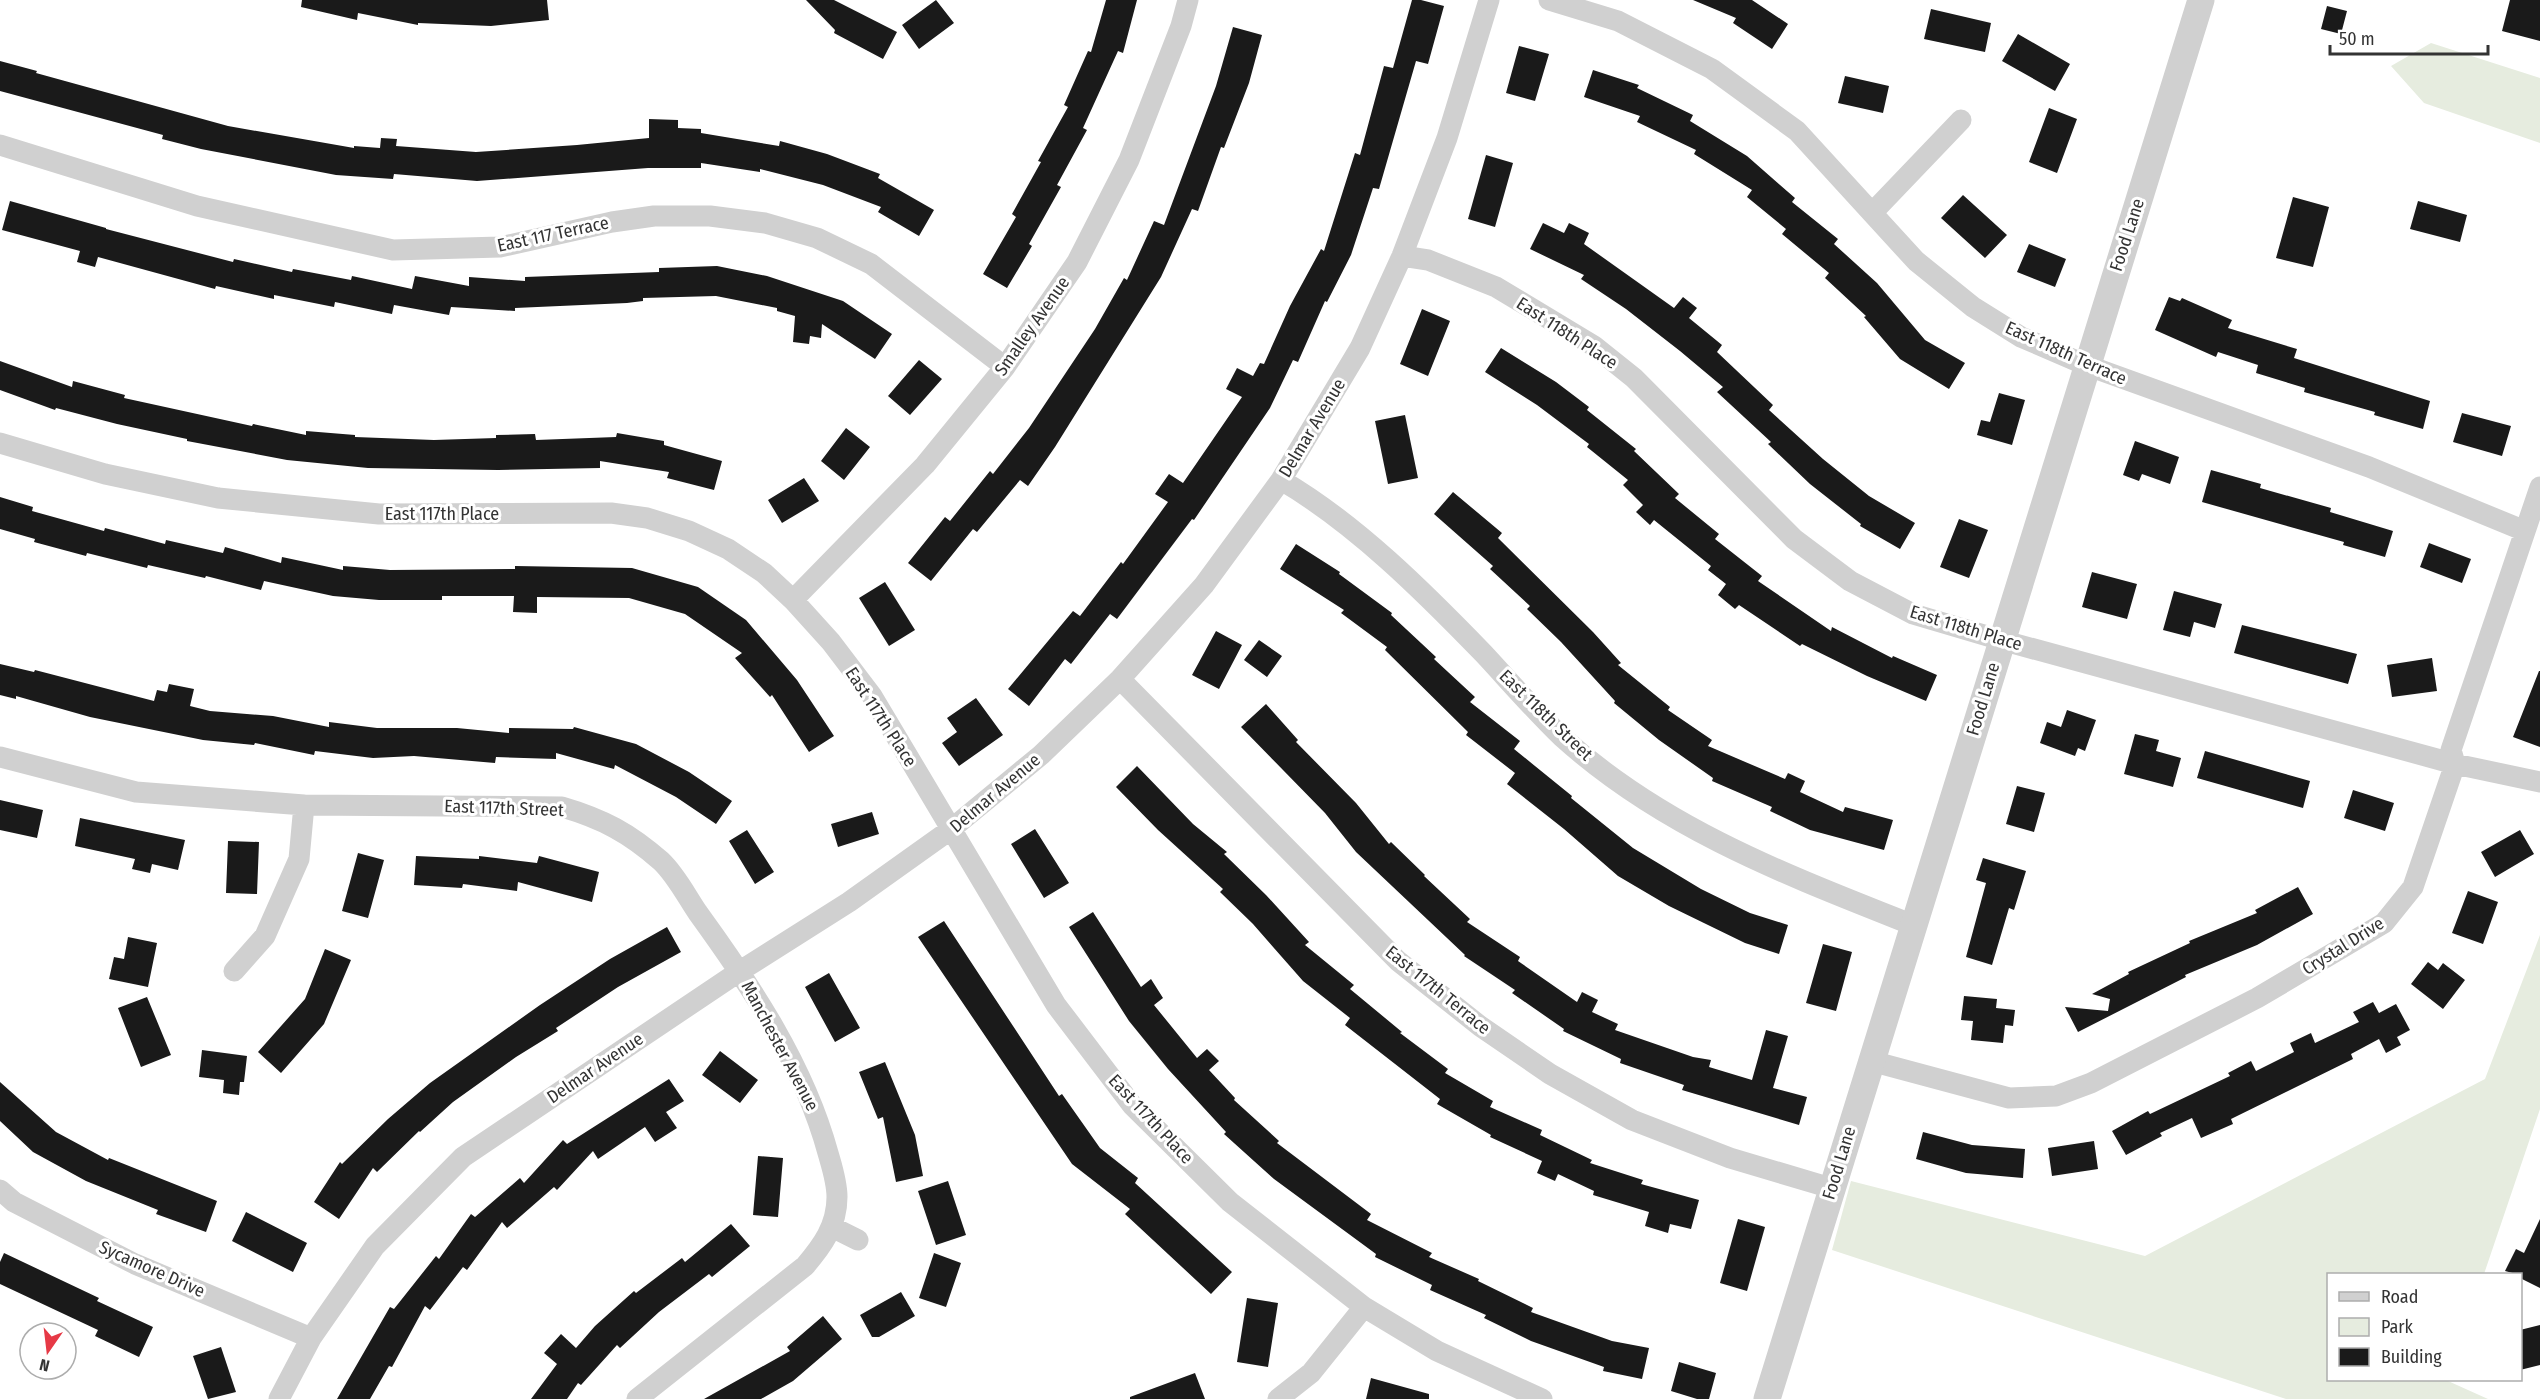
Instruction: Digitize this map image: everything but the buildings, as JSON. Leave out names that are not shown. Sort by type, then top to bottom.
[{"type":"street","name":"Smalley Avenue","points":[[793,600],[925,465],[1005,367],[1077,262],[1130,160],[1181,26],[1188,0]]},
{"type":"street","name":"Delmar Avenue","points":[[279,1399],[310,1338],[375,1246],[463,1157],[740,971],[849,902],[950,830],[1041,755],[1120,679],[1204,585],[1281,480],[1360,348],[1402,256],[1447,138],[1489,0]]},
{"type":"street","name":"East 118th Terrace","points":[[1549,0],[1618,21],[1712,69],[1797,132],[1916,261],[1973,307],[2021,337],[2086,365],[2369,466],[2525,531]]},
{"type":"street","name":"Food Lane","points":[[1767,1399],[2201,0]]},
{"type":"street","points":[[1872,213],[1961,120]]},
{"type":"street","name":"East 117 Terrace","points":[[0,145],[197,206],[393,250],[500,247],[612,222],[654,216],[710,216],[765,223],[817,238],[871,264],[1005,367]]},
{"type":"street","name":"East 118th Place","points":[[1402,256],[1428,260],[1496,287],[1594,346],[1634,378],[1794,539],[1850,581],[1913,614],[2454,764]]},
{"type":"street","name":"East 117th Place","points":[[0,443],[105,474],[218,498],[379,514],[611,513],[647,519],[688,531],[728,549],[764,573],[793,600],[831,642],[872,696],[1056,1005],[1132,1105],[1230,1202],[1364,1307],[1437,1351],[1542,1399]]},
{"type":"street","name":"East 118th Street","points":[[1281,480],[1317,501],[1393,566],[1466,635],[1562,736],[1628,790],[1685,825],[1786,875],[1913,926]]},
{"type":"street","name":"Crystal Drive","points":[[1871,1061],[2009,1098],[2056,1096],[2091,1083],[2257,998],[2384,923],[2413,887],[2454,764],[2451,750],[2540,487]]},
{"type":"street","name":"East 117th Terrace","points":[[1120,679],[1398,961],[1480,1026],[1550,1074],[1632,1120],[1731,1158],[1832,1188]]},
{"type":"street","name":"East 117th Street","points":[[0,757],[136,792],[304,805],[562,807],[594,816],[628,833],[663,864],[740,971]]},
{"type":"street","points":[[2454,764],[2540,782]]},
{"type":"street","points":[[234,970],[264,936],[299,859],[304,805]]},
{"type":"street","name":"Manchester Avenue","points":[[637,1399],[805,1266],[824,1244],[832,1227],[837,1198],[835,1180],[819,1118],[784,1047],[740,971]]},
{"type":"street","name":"Sycamore Drive","points":[[0,1190],[14,1202],[135,1264],[310,1338]]},
{"type":"street","points":[[832,1227],[858,1240]]},
{"type":"street","points":[[1278,1399],[1311,1373],[1364,1307]]},
{"type":"green space","points":[[2431,43],[2540,78],[2540,143],[2424,103],[2391,66]]},
{"type":"green space","points":[[2540,935],[2540,1109],[2484,1273],[2327,1273],[2327,1381],[2448,1381],[2488,1399],[2286,1399],[1832,1250],[1851,1181],[2145,1256],[2485,1079]]}]
